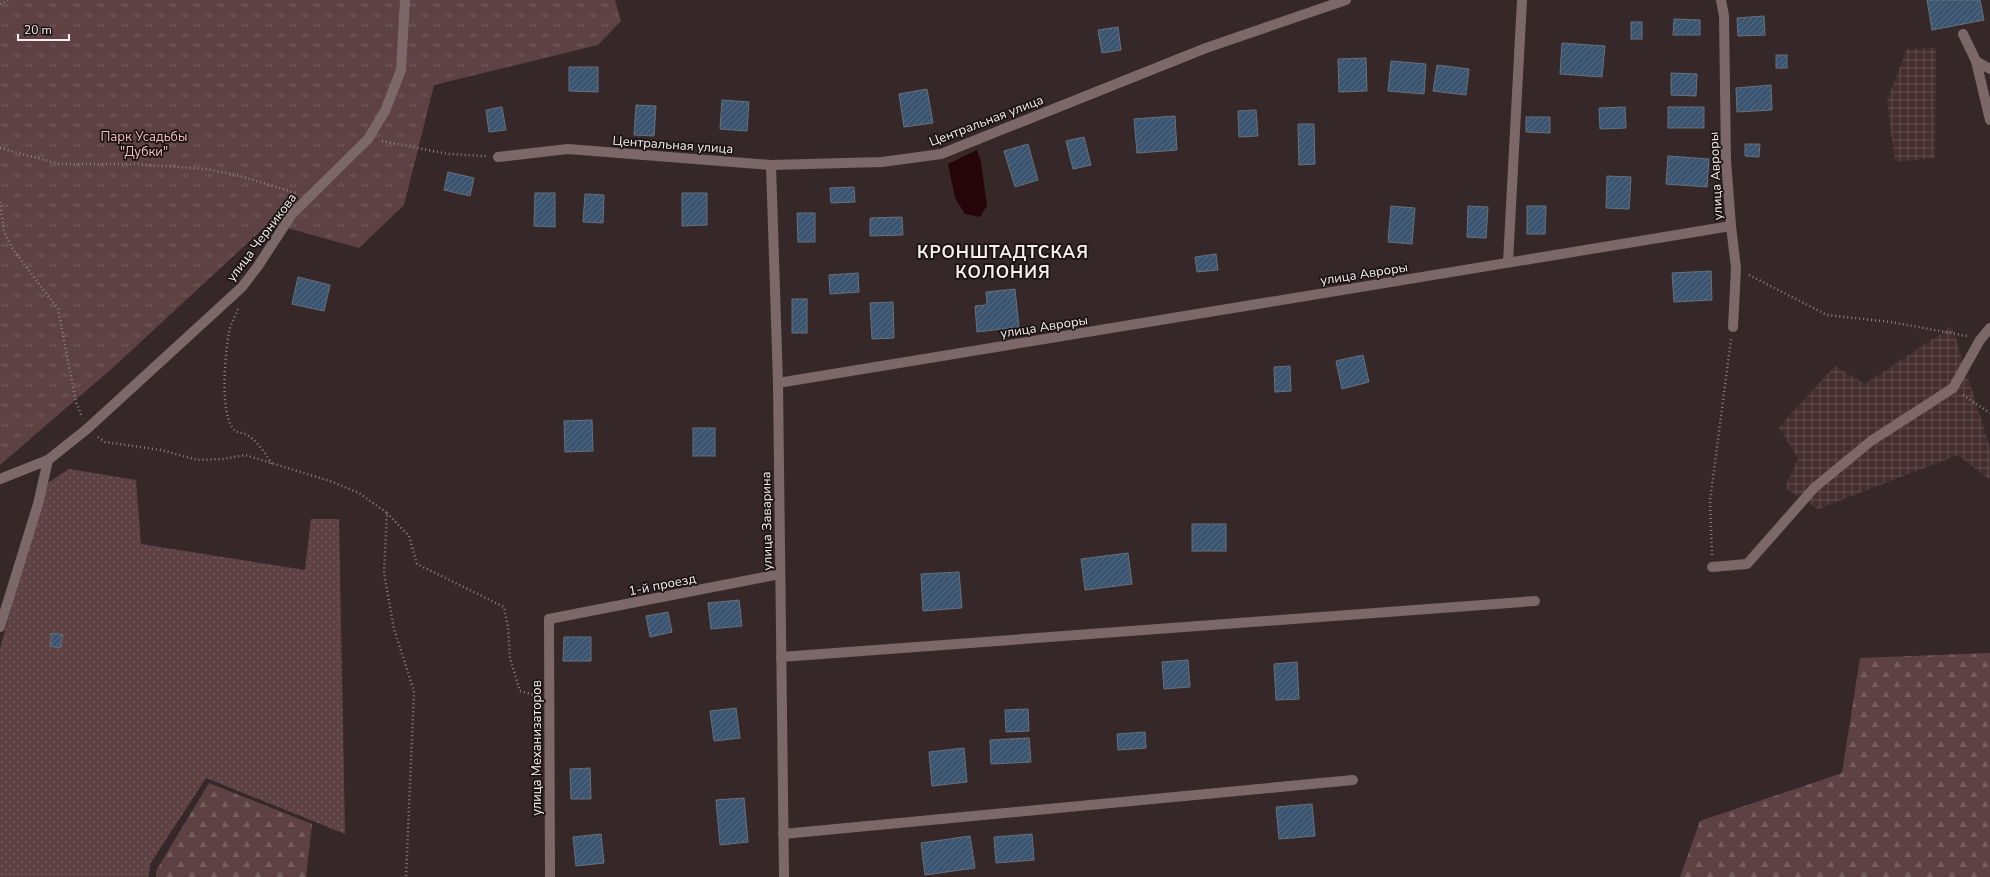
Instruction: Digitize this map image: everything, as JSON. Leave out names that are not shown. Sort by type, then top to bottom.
[{"type":"street","name":"улица Черникова","points":[[0,479],[48,460],[87,429],[242,287],[258,266],[292,214],[368,139],[385,111],[401,70],[405,0]]},
{"type":"street","name":"Центральная улица","points":[[498,157],[568,149],[771,165],[882,162],[941,154],[1206,48],[1327,4],[1346,0]]},
{"type":"street","points":[[1508,262],[1522,0]]},
{"type":"street","name":"улица Авроры","points":[[778,383],[1731,226],[1726,160],[1724,16],[1721,0]]},
{"type":"street","points":[[1963,34],[1976,61],[1990,120]]},
{"type":"street","points":[[1976,61],[1990,68]]},
{"type":"street","name":"улица Заварина","points":[[771,165],[778,383],[784,877]]},
{"type":"street","points":[[1731,226],[1736,268],[1733,327]]},
{"type":"street","points":[[1712,567],[1747,564],[1814,488],[1871,441],[1953,388],[1980,340],[1990,328]]},
{"type":"street","points":[[0,627],[38,504],[48,460]]},
{"type":"street","name":"1-й проезд","points":[[549,619],[780,574]]},
{"type":"street","points":[[781,657],[1535,601]]},
{"type":"street","name":"улица Механизаторов","points":[[549,619],[550,877]]},
{"type":"street","points":[[783,834],[1353,780]]},
{"type":"path","points":[[0,4],[8,0]]},
{"type":"path","points":[[368,139],[448,154],[498,157]]},
{"type":"path","points":[[0,148],[60,164],[133,164],[208,169],[247,178],[295,192],[307,198]]},
{"type":"path","points":[[0,202],[4,231],[12,248],[58,309],[76,402],[87,429],[105,442],[161,450],[198,460],[223,459],[245,455],[330,481],[359,493],[387,513],[409,536],[417,564],[504,608],[508,627],[510,658],[520,691],[549,699]]},
{"type":"path","points":[[1736,268],[1827,315],[1891,322],[1962,334],[1980,340]]},
{"type":"path","points":[[242,287],[239,308],[229,331],[225,362],[224,381],[228,412],[231,426],[235,432],[246,434],[264,450],[272,464]]},
{"type":"path","points":[[1712,567],[1710,501],[1733,327]]},
{"type":"path","points":[[1953,388],[1990,414]]},
{"type":"path","points":[[387,513],[384,573],[394,629],[414,691],[406,877]]},
{"type":"shaded area","points":[[1936,48],[1935,158],[1895,162],[1887,101],[1907,49]]},
{"type":"shaded area","points":[[977,150],[981,162],[987,206],[980,217],[965,214],[955,198],[948,164]]},
{"type":"shaded area","points":[[1952,326],[1990,448],[1990,480],[1958,455],[1818,509],[1785,488],[1798,458],[1779,427],[1835,366],[1865,384]]},
{"type":"green space","name":"Парк Усадьбы \"Дубки\"","points":[[0,0],[615,0],[621,21],[598,45],[434,85],[404,205],[359,248],[269,223],[117,364],[0,465]]},
{"type":"green space","points":[[69,469],[136,480],[141,544],[305,570],[311,519],[339,519],[345,834],[206,778],[150,864],[149,877],[0,877],[0,649],[45,485]]},
{"type":"green space","points":[[1990,653],[1990,877],[1680,877],[1700,821],[1842,773],[1860,658]]},
{"type":"green space","points":[[209,783],[312,824],[306,877],[156,877],[156,871]]},
{"type":"building","points":[[1927,0],[1980,0],[1984,20],[1932,30]]},
{"type":"building","points":[[1764,16],[1765,35],[1738,36],[1737,18]]},
{"type":"building","points":[[1674,19],[1700,20],[1700,35],[1673,35]]},
{"type":"building","points":[[1631,22],[1642,22],[1642,39],[1631,39]]},
{"type":"building","points":[[1118,27],[1121,50],[1102,53],[1098,30]]},
{"type":"building","points":[[1562,43],[1605,46],[1602,77],[1560,74]]},
{"type":"building","points":[[1776,55],[1787,55],[1787,68],[1776,68]]},
{"type":"building","points":[[1366,58],[1367,91],[1339,92],[1338,59]]},
{"type":"building","points":[[1391,61],[1426,64],[1424,94],[1388,91]]},
{"type":"building","points":[[1437,65],[1469,69],[1466,95],[1433,91]]},
{"type":"building","points":[[569,67],[598,67],[598,92],[569,91]]},
{"type":"building","points":[[1671,73],[1697,74],[1696,96],[1671,95]]},
{"type":"building","points":[[1771,85],[1772,110],[1737,112],[1736,88]]},
{"type":"building","points":[[927,89],[933,123],[904,127],[899,94]]},
{"type":"building","points":[[722,100],[749,102],[747,131],[720,129]]},
{"type":"building","points":[[636,105],[656,106],[654,136],[634,135]]},
{"type":"building","points":[[502,107],[506,130],[489,132],[486,110]]},
{"type":"building","points":[[1625,107],[1626,128],[1600,129],[1599,108]]},
{"type":"building","points":[[1668,107],[1704,107],[1704,128],[1668,128]]},
{"type":"building","points":[[1256,110],[1258,136],[1239,137],[1238,111]]},
{"type":"building","points":[[1175,116],[1177,150],[1137,153],[1134,119]]},
{"type":"building","points":[[1526,117],[1550,117],[1550,133],[1526,132]]},
{"type":"building","points":[[1298,124],[1314,124],[1315,164],[1299,165]]},
{"type":"building","points":[[1084,137],[1091,165],[1073,169],[1066,141]]},
{"type":"building","points":[[1028,144],[1038,180],[1015,187],[1004,151]]},
{"type":"building","points":[[1745,144],[1760,144],[1759,157],[1745,156]]},
{"type":"building","points":[[1668,156],[1709,159],[1707,187],[1666,184]]},
{"type":"building","points":[[448,172],[474,178],[470,196],[444,190]]},
{"type":"building","points":[[1607,176],[1631,177],[1629,209],[1606,208]]},
{"type":"building","points":[[854,187],[855,202],[831,203],[830,188]]},
{"type":"building","points":[[535,193],[555,193],[555,227],[534,226]]},
{"type":"building","points":[[682,193],[707,193],[707,225],[682,226]]},
{"type":"building","points":[[585,194],[604,195],[603,223],[583,222]]},
{"type":"building","points":[[1391,206],[1415,208],[1412,244],[1388,242]]},
{"type":"building","points":[[1468,206],[1488,207],[1486,238],[1467,237]]},
{"type":"building","points":[[1527,206],[1546,206],[1545,234],[1527,234]]},
{"type":"building","points":[[797,213],[815,213],[815,242],[798,242]]},
{"type":"building","points":[[902,217],[903,235],[870,236],[870,218]]},
{"type":"building","points":[[1216,254],[1218,270],[1197,272],[1195,257]]},
{"type":"building","points":[[1711,271],[1712,300],[1674,302],[1672,273]]},
{"type":"building","points":[[858,273],[859,292],[830,294],[829,275]]},
{"type":"building","points":[[298,277],[330,285],[324,311],[292,304]]},
{"type":"building","points":[[1015,289],[1019,327],[977,332],[975,306],[987,305],[986,292]]},
{"type":"building","points":[[792,299],[807,299],[807,333],[792,333]]},
{"type":"building","points":[[893,302],[894,338],[872,339],[870,303]]},
{"type":"building","points":[[1363,355],[1369,382],[1342,389],[1336,361]]},
{"type":"building","points":[[1290,366],[1291,391],[1275,392],[1274,367]]},
{"type":"building","points":[[592,420],[593,451],[565,452],[564,421]]},
{"type":"building","points":[[693,428],[715,428],[715,456],[693,456]]},
{"type":"building","points":[[1192,524],[1226,524],[1226,551],[1192,551]]},
{"type":"building","points":[[1128,553],[1132,584],[1085,590],[1081,559]]},
{"type":"building","points":[[959,572],[962,608],[923,611],[921,574]]},
{"type":"building","points":[[739,600],[742,626],[711,629],[708,603]]},
{"type":"building","points":[[668,612],[672,632],[650,637],[646,616]]},
{"type":"building","points":[[52,633],[63,635],[60,648],[50,646]]},
{"type":"building","points":[[564,637],[591,637],[591,661],[563,661]]},
{"type":"building","points":[[1188,660],[1190,687],[1164,689],[1162,662]]},
{"type":"building","points":[[1297,662],[1299,699],[1276,700],[1274,664]]},
{"type":"building","points":[[736,708],[740,738],[714,741],[710,711]]},
{"type":"building","points":[[1028,709],[1029,731],[1006,732],[1005,710]]},
{"type":"building","points":[[1145,732],[1146,748],[1118,750],[1117,734]]},
{"type":"building","points":[[1029,738],[1031,762],[991,764],[990,740]]},
{"type":"building","points":[[964,748],[967,782],[932,786],[929,752]]},
{"type":"building","points":[[590,768],[591,799],[571,799],[570,769]]},
{"type":"building","points":[[744,798],[748,842],[720,845],[716,800]]},
{"type":"building","points":[[1312,804],[1315,836],[1279,839],[1276,807]]},
{"type":"building","points":[[601,834],[604,863],[576,866],[573,837]]},
{"type":"building","points":[[1032,834],[1034,860],[996,863],[994,837]]},
{"type":"building","points":[[970,836],[975,868],[925,875],[921,843]]},
{"type":"district","name":"КРОНШТАДТСКАЯ КОЛОНИЯ","points":[[1003,262]]}]
